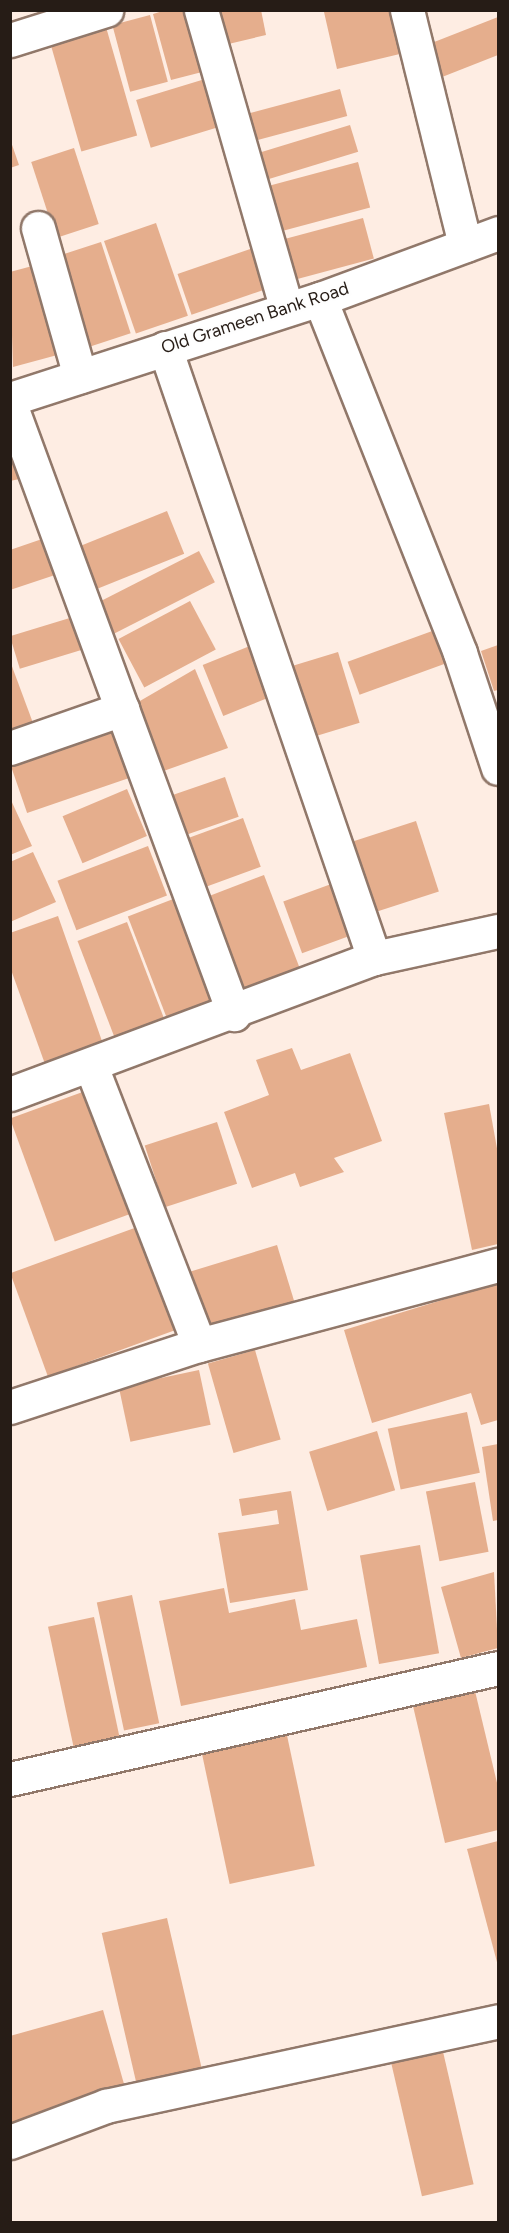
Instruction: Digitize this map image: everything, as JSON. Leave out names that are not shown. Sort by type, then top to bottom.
[{"type":"street","points":[[10,40],[106,10]]},
{"type":"street","points":[[201,10],[287,309]]},
{"type":"street","points":[[407,10],[465,245]]},
{"type":"street","points":[[38,228],[81,376]]},
{"type":"street","name":"Old Grameen Bank Road","points":[[10,399],[320,299],[498,233]]},
{"type":"street","points":[[320,299],[456,642],[498,768]]},
{"type":"street","points":[[165,348],[374,958]]},
{"type":"street","points":[[10,404],[234,1014]]},
{"type":"street","points":[[10,748],[122,709]]},
{"type":"street","points":[[10,1094],[234,1014],[374,958],[498,931]]},
{"type":"street","points":[[91,1066],[199,1345]]},
{"type":"street","points":[[10,1407],[199,1345],[498,1265]]},
{"type":"street","points":[[10,1779],[498,1668]]},
{"type":"street","points":[[10,2142],[106,2106],[498,2021]]},
{"type":"building","points":[[166,10],[190,10],[206,71],[171,80],[153,14]]},
{"type":"building","points":[[212,10],[261,10],[266,35],[220,46]]},
{"type":"building","points":[[395,10],[404,53],[337,69],[324,12]]},
{"type":"building","points":[[150,15],[168,82],[130,92],[112,25]]},
{"type":"building","points":[[498,17],[498,55],[437,79],[424,46]]},
{"type":"building","points":[[106,27],[137,136],[81,152],[50,43]]},
{"type":"building","points":[[205,79],[220,127],[151,148],[136,100]]},
{"type":"building","points":[[340,89],[347,116],[253,141],[245,114]]},
{"type":"building","points":[[350,125],[358,152],[267,180],[259,153]]},
{"type":"building","points":[[10,139],[19,165],[10,168]]},
{"type":"building","points":[[74,148],[99,224],[56,238],[31,162]]},
{"type":"building","points":[[358,162],[370,207],[281,231],[269,186]]},
{"type":"building","points":[[363,218],[374,259],[294,280],[283,239]]},
{"type":"building","points":[[156,223],[188,316],[136,334],[104,241]]},
{"type":"building","points":[[101,242],[131,333],[85,348],[55,257]]},
{"type":"building","points":[[256,247],[270,288],[192,315],[178,274]]},
{"type":"building","points":[[36,265],[61,354],[13,367],[10,272]]},
{"type":"building","points":[[10,432],[24,478],[10,481]]},
{"type":"building","points":[[167,511],[184,554],[94,590],[77,547]]},
{"type":"building","points":[[45,538],[58,574],[10,590],[10,550]]},
{"type":"building","points":[[199,551],[215,582],[112,634],[97,603]]},
{"type":"building","points":[[190,601],[216,650],[144,688],[118,639]]},
{"type":"building","points":[[73,617],[83,650],[20,669],[10,636]]},
{"type":"building","points":[[435,630],[447,663],[360,695],[348,662]]},
{"type":"building","points":[[262,641],[283,692],[223,716],[203,665]]},
{"type":"building","points":[[498,645],[498,690],[494,691],[481,651]]},
{"type":"building","points":[[338,652],[360,723],[308,739],[286,668]]},
{"type":"building","points":[[10,661],[33,723],[10,731]]},
{"type":"building","points":[[195,669],[228,748],[158,773],[133,705]]},
{"type":"building","points":[[117,724],[135,776],[27,813],[10,761]]},
{"type":"building","points":[[225,777],[239,817],[182,836],[168,797]]},
{"type":"building","points":[[127,789],[147,836],[82,863],[63,816]]},
{"type":"building","points":[[10,798],[32,846],[10,855]]},
{"type":"building","points":[[243,818],[261,867],[201,889],[183,840]]},
{"type":"building","points":[[416,821],[439,891],[369,914],[347,844]]},
{"type":"building","points":[[148,846],[167,895],[76,930],[57,881]]},
{"type":"building","points":[[33,852],[56,902],[10,922],[10,862]]},
{"type":"building","points":[[264,875],[299,967],[239,991],[203,898]]},
{"type":"building","points":[[334,883],[353,935],[302,953],[283,901]]},
{"type":"building","points":[[181,896],[220,998],[167,1018],[128,916]]},
{"type":"building","points":[[58,916],[103,1044],[45,1064],[10,967],[10,933]]},
{"type":"building","points":[[127,922],[166,1023],[116,1042],[78,941]]},
{"type":"building","points":[[292,1048],[301,1070],[350,1053],[382,1141],[334,1158],[344,1172],[300,1187],[295,1173],[252,1188],[224,1112],[269,1095],[256,1060]]},
{"type":"building","points":[[88,1090],[133,1213],[55,1241],[10,1118]]},
{"type":"building","points":[[489,1104],[498,1154],[498,1244],[472,1250],[444,1113]]},
{"type":"building","points":[[217,1122],[237,1184],[165,1207],[145,1145]]},
{"type":"building","points":[[140,1226],[178,1329],[48,1377],[10,1273]]},
{"type":"building","points":[[277,1245],[295,1304],[207,1331],[189,1272]]},
{"type":"building","points":[[498,1283],[498,1420],[481,1425],[471,1393],[372,1423],[344,1330]]},
{"type":"building","points":[[255,1350],[281,1439],[234,1453],[208,1364]]},
{"type":"building","points":[[199,1370],[211,1425],[130,1442],[119,1387]]},
{"type":"building","points":[[467,1412],[480,1473],[401,1489],[388,1429]]},
{"type":"building","points":[[377,1431],[395,1490],[327,1511],[309,1452]]},
{"type":"building","points":[[498,1444],[498,1520],[493,1521],[482,1447]]},
{"type":"building","points":[[475,1482],[489,1552],[439,1561],[426,1492]]},
{"type":"building","points":[[291,1491],[308,1590],[230,1603],[218,1533],[279,1524],[277,1510],[242,1516],[239,1499]]},
{"type":"building","points":[[420,1545],[439,1653],[379,1664],[360,1556]]},
{"type":"building","points":[[494,1572],[498,1648],[461,1658],[441,1587]]},
{"type":"building","points":[[224,1588],[229,1613],[295,1599],[301,1630],[357,1619],[367,1667],[181,1706],[159,1601]]},
{"type":"building","points":[[132,1595],[159,1723],[124,1731],[97,1602]]},
{"type":"building","points":[[94,1617],[120,1740],[74,1750],[48,1627]]},
{"type":"building","points":[[475,1691],[498,1787],[498,1830],[445,1843],[413,1706]]},
{"type":"building","points":[[285,1726],[315,1866],[230,1884],[200,1744]]},
{"type":"building","points":[[498,1841],[498,1966],[467,1849]]},
{"type":"building","points":[[167,1918],[202,2069],[137,2084],[102,1933]]},
{"type":"building","points":[[103,2010],[126,2091],[10,2123],[10,2036]]},
{"type":"building","points":[[441,2043],[474,2184],[422,2196],[389,2055]]}]
